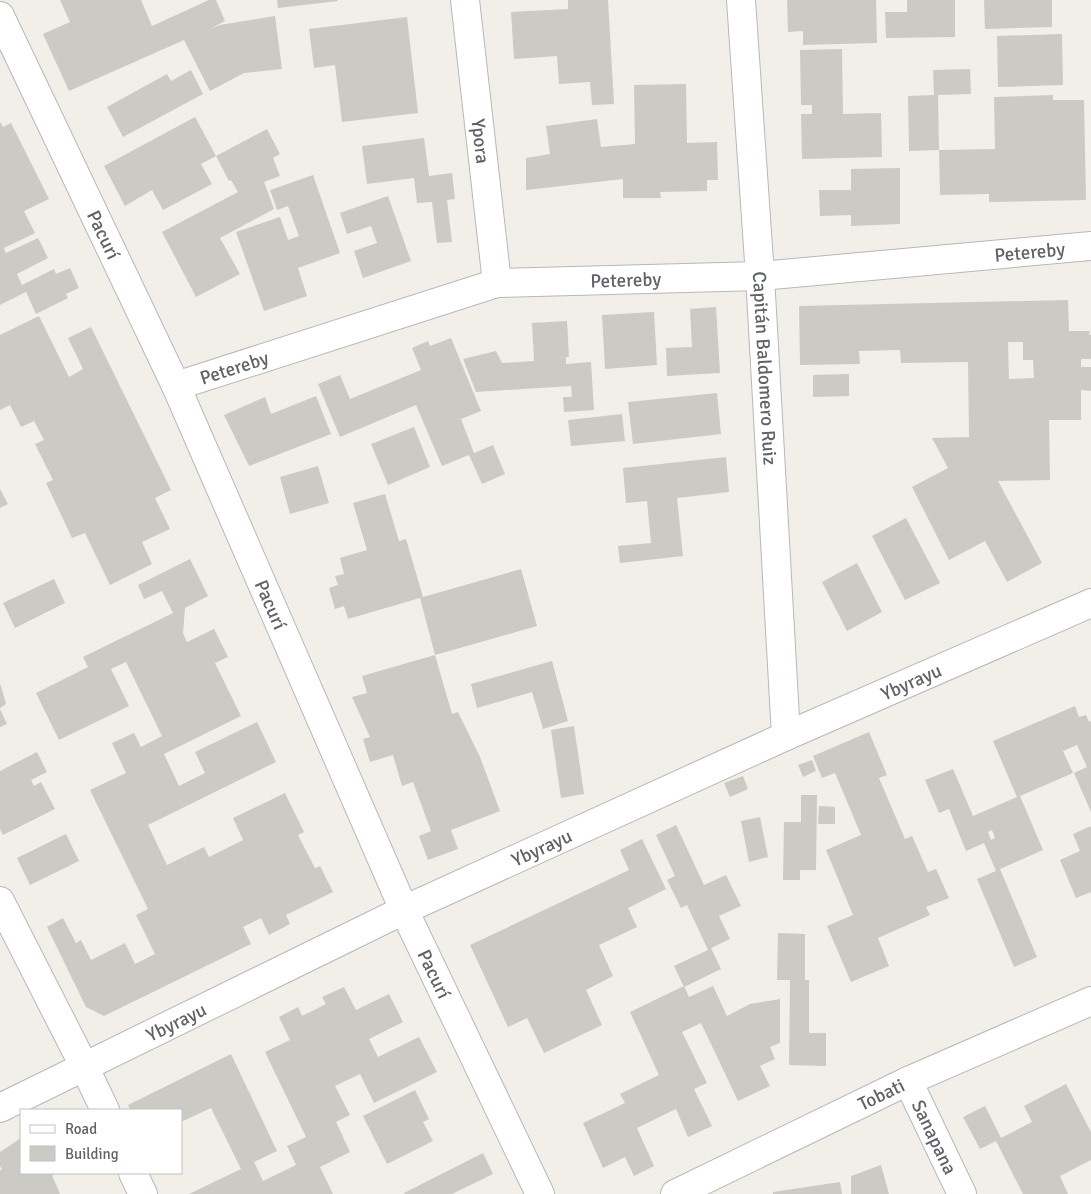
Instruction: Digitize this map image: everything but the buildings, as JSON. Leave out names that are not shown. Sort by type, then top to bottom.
[{"type":"street","name":"Ypora","points":[[464,0],[497,283]]},
{"type":"street","name":"Capitán Baldomero Ruiz","points":[[741,0],[760,276],[786,736]]},
{"type":"street","name":"Pacurí","points":[[0,16],[176,386],[404,910],[540,1194]]},
{"type":"street","name":"Petereby","points":[[176,386],[497,283],[760,276],[1091,246]]},
{"type":"street","name":"Ybyrayu","points":[[0,1108],[404,910],[786,736],[1091,603]]},
{"type":"street","points":[[0,902],[105,1109]]},
{"type":"street","name":"Tobati","points":[[675,1194],[908,1081],[1091,1001]]},
{"type":"street","name":"Sanapana","points":[[908,1081],[962,1194]]},
{"type":"street","points":[[133,1174],[143,1194]]}]
